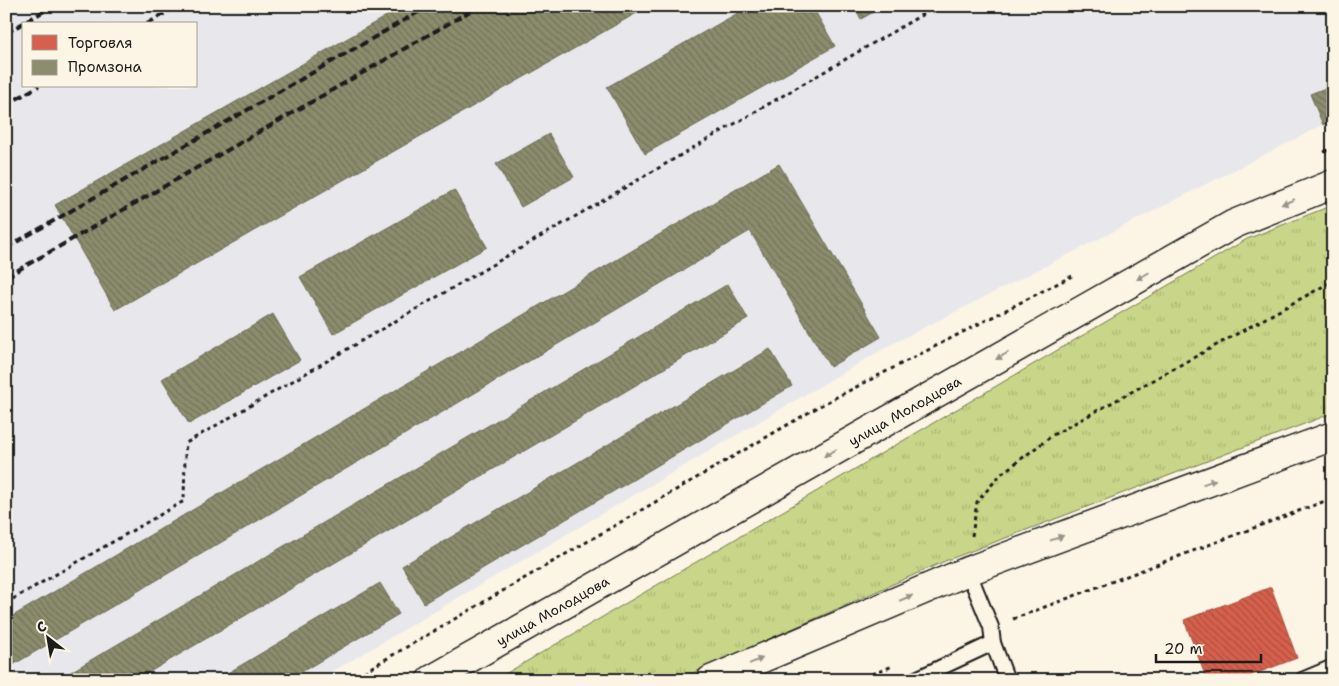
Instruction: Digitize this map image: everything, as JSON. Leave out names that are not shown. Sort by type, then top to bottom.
[{"type":"street","name":"улица Молодцова","points":[[431,680],[1234,224],[1333,184]]},
{"type":"street","points":[[711,680],[968,571],[1333,436]]},
{"type":"street","name":"улица Молодцова","points":[[467,680],[483,650]]},
{"type":"lane","points":[[968,571],[991,627],[994,643],[1007,680]]},
{"type":"lane","points":[[914,680],[994,643]]},
{"type":"lane","points":[[1302,680],[1333,668]]},
{"type":"path","points":[[6,603],[184,501],[186,443],[937,6]]},
{"type":"path","points":[[1316,155],[1333,148]]},
{"type":"path","points":[[350,680],[825,403],[1073,276]]},
{"type":"path","points":[[968,571],[976,502],[1001,474],[1053,435],[1333,281]]},
{"type":"path","points":[[991,627],[1333,498]]},
{"type":"path","points":[[857,680],[893,666]]},
{"type":"shaded area","points":[[6,6],[1333,6],[1333,121],[892,344],[318,680],[6,680]]},
{"type":"green space","points":[[1333,205],[1333,413],[945,561],[677,680],[495,680],[1247,239]]},
{"type":"building: Торговля","points":[[1271,587],[1297,658],[1239,680],[1207,680],[1184,620]]},
{"type":"building: Промзона","points":[[404,6],[649,6],[115,310],[55,205]]},
{"type":"building: Промзона","points":[[750,6],[812,6],[835,46],[645,154],[607,87]]},
{"type":"building: Промзона","points":[[854,6],[884,6],[861,19]]},
{"type":"building: Промзона","points":[[1333,85],[1333,121],[1323,125],[1310,94]]},
{"type":"building: Промзона","points":[[549,134],[574,177],[521,207],[496,164]]},
{"type":"building: Промзона","points":[[779,164],[881,337],[830,367],[750,231],[6,669],[6,620]]},
{"type":"building: Промзона","points":[[454,190],[487,247],[333,334],[300,277]]},
{"type":"building: Промзона","points":[[728,284],[748,319],[136,680],[57,680]]},
{"type":"building: Промзона","points":[[273,314],[300,360],[189,424],[162,379]]},
{"type":"building: Промзона","points":[[770,349],[792,386],[424,603],[402,566]]},
{"type":"building: Промзона","points":[[380,583],[399,614],[288,680],[216,680]]},
{"type":"railway","points":[[25,22],[53,6]]},
{"type":"railway","points":[[150,22],[177,6]]},
{"type":"railway","points":[[6,248],[429,6]]},
{"type":"railway","points":[[6,277],[479,6]]},
{"type":"railway","points":[[6,33],[22,24]]},
{"type":"railway","points":[[6,105],[36,88]]}]
